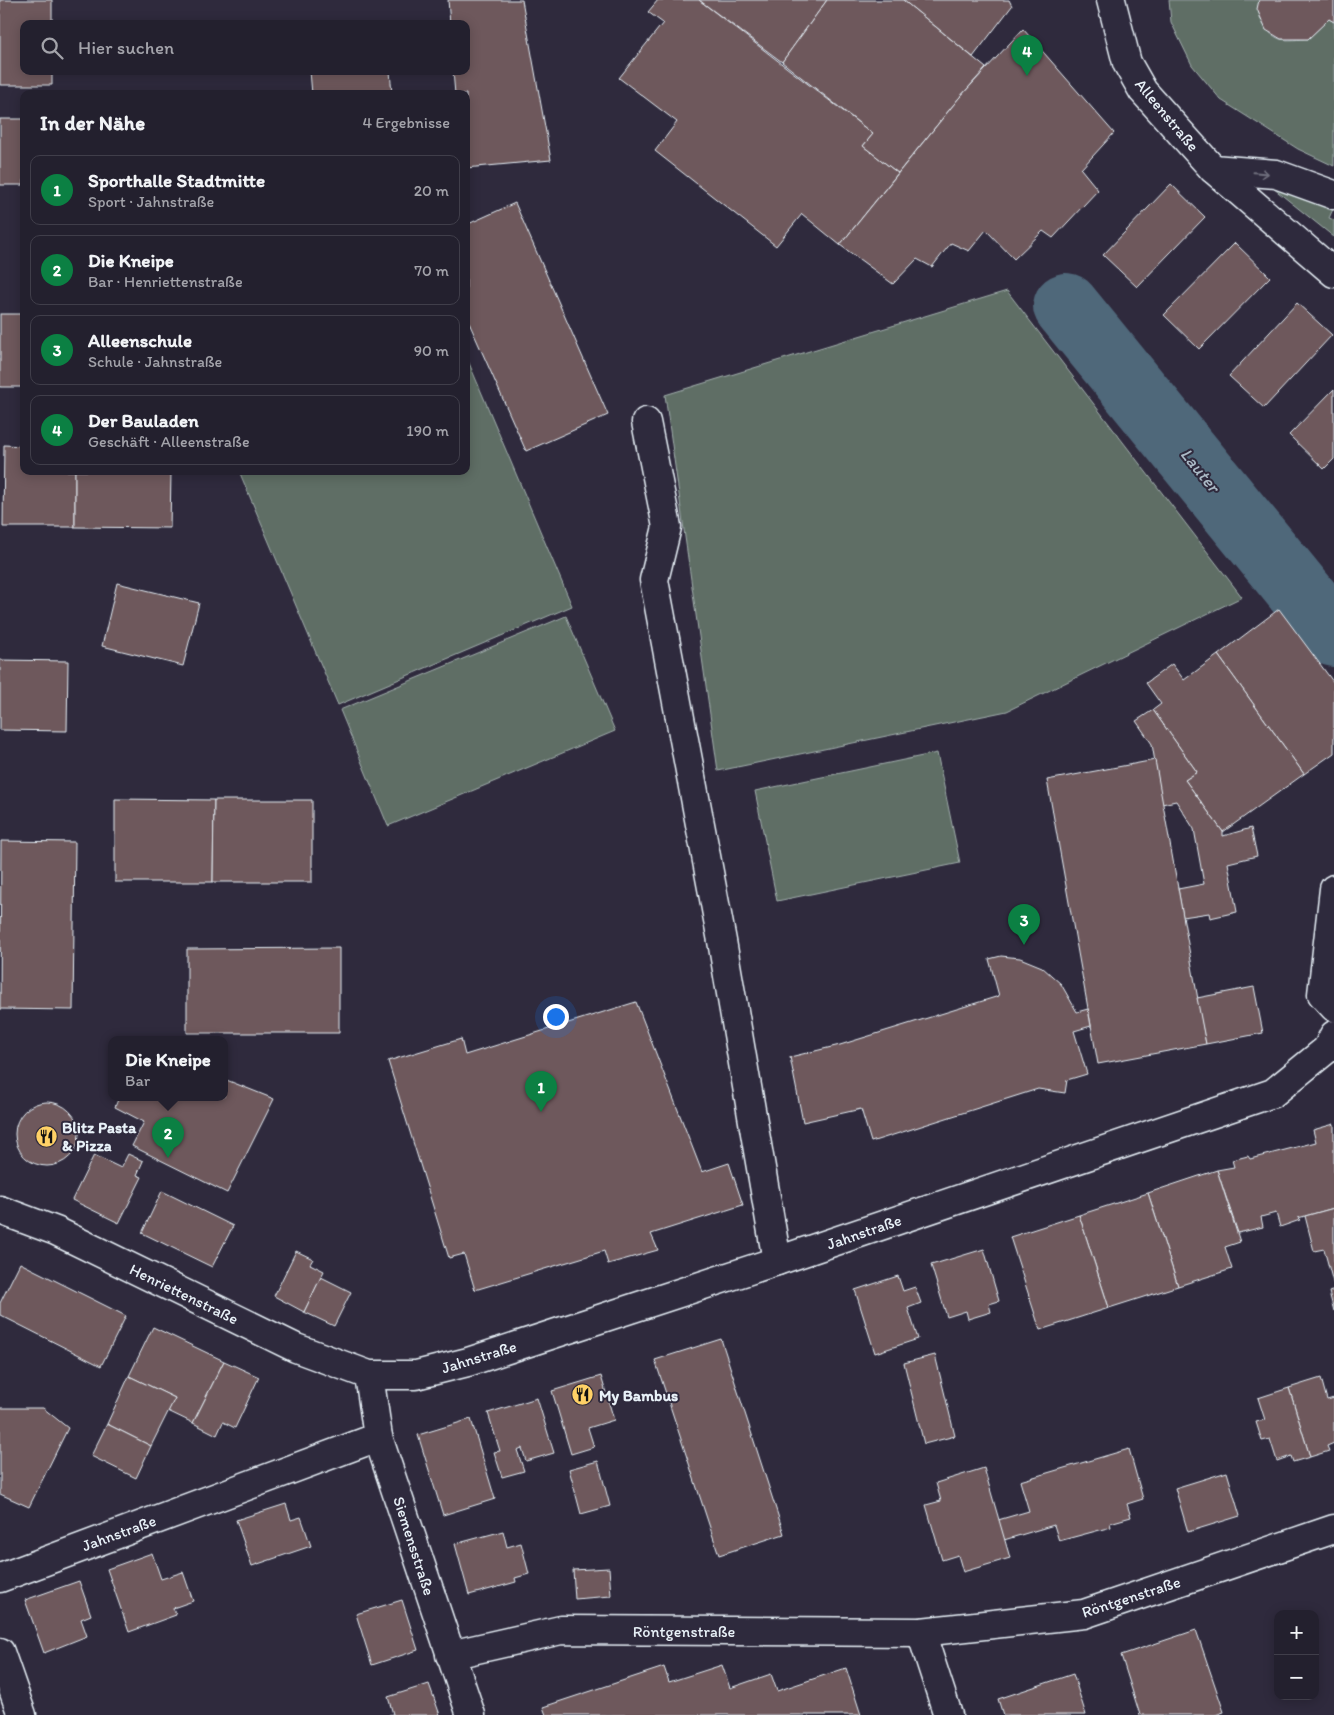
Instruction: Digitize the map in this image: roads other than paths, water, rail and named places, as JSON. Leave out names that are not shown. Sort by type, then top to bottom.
[{"type":"street","name":"Alleenstraße","points":[[1111,0],[1127,63],[1143,91],[1213,169],[1334,273]]},
{"type":"street","points":[[1213,169],[1276,174],[1334,195]]},
{"type":"street","points":[[646,422],[667,527],[654,580],[722,941],[777,1261]]},
{"type":"street","points":[[1333,892],[1322,994],[1334,1007]]},
{"type":"street","name":"Jahnstraße","points":[[369,1375],[416,1375],[468,1362],[777,1261],[1273,1093],[1327,1049],[1334,1034]]},
{"type":"street","name":"Henriettenstraße","points":[[0,1210],[56,1231],[296,1348],[369,1375]]},
{"type":"street","name":"Siemensstraße","points":[[369,1375],[378,1437],[471,1715]]},
{"type":"street","name":"Jahnstraße","points":[[0,1578],[378,1437]]},
{"type":"street","name":"Röntgenstraße","points":[[450,1655],[561,1630],[921,1632],[1084,1614],[1334,1529]]},
{"type":"street","points":[[921,1632],[948,1715]]},
{"type":"street","points":[[0,1652],[22,1715]]},
{"type":"waterway","name":"Lauter","points":[[1066,306],[1334,634]]},
{"type":"place","name":"Der Bauladen","points":[[1027,76]]},
{"type":"place","name":"Alleenschule","points":[[1024,945]]},
{"type":"place","name":"Sporthalle Stadtmitte","points":[[541,1112]]},
{"type":"place","name":"Blitz Pasta & Pizza","points":[[46,1136]]},
{"type":"place","name":"Die Kneipe","points":[[168,1158]]},
{"type":"place","name":"My Bambus","points":[[583,1395]]}]
